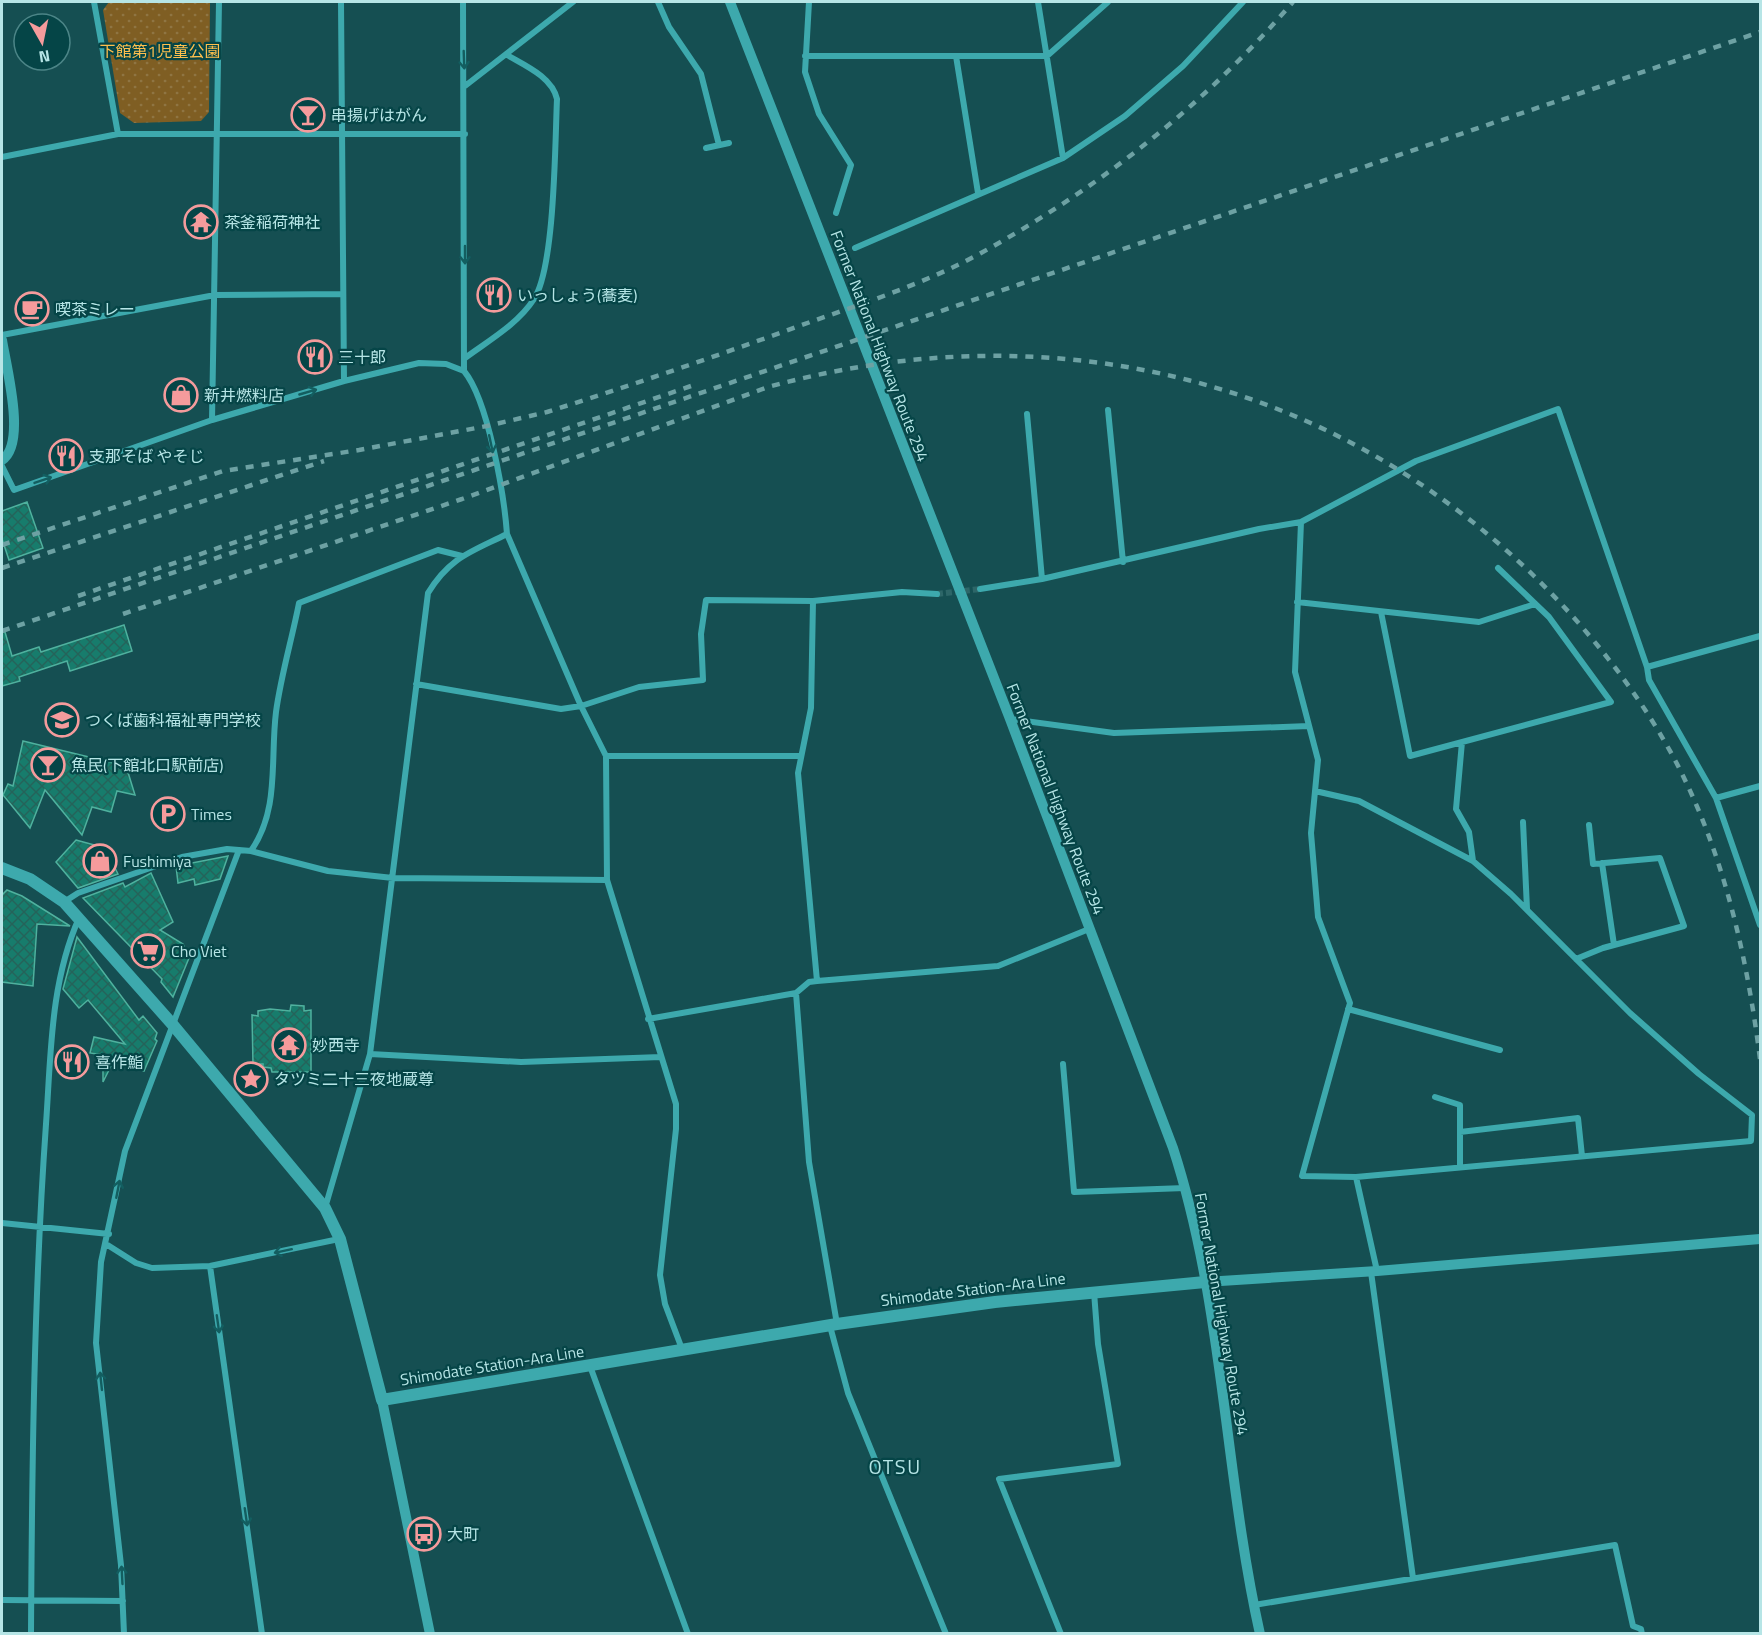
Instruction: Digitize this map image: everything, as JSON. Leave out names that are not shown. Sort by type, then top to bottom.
[{"type":"main road","name":"Shimodate Station-Ara Line","points":[[2,867],[30,879],[64,902],[173,1025],[325,1208],[340,1239],[382,1400],[833,1324],[1094,1291],[1205,1282]]},
{"type":"street","points":[[94,2],[118,135]]},
{"type":"street","points":[[212,420],[219,2]]},
{"type":"street","points":[[341,2],[344,381]]},
{"type":"street","points":[[463,2],[465,371]]},
{"type":"street","points":[[465,86],[573,2]]},
{"type":"street","points":[[658,2],[669,27],[701,74],[719,145]]},
{"type":"street","name":"Former National Highway Route 294","points":[[730,2],[1010,719],[1186,1188],[1205,1282],[1253,1605],[1260,1634]]},
{"type":"street","points":[[809,2],[805,72],[819,114],[851,165],[836,213]]},
{"type":"street","points":[[1038,2],[1063,158]]},
{"type":"street","points":[[805,56],[1047,56],[1108,2]]},
{"type":"street","points":[[855,248],[1063,158],[1125,116],[1175,74],[1243,2]]},
{"type":"street","points":[[465,358],[525,311],[536,297],[547,250],[557,99],[555,88],[507,55]]},
{"type":"street","points":[[956,56],[978,193]]},
{"type":"street","points":[[2,157],[118,135],[465,134]]},
{"type":"street","points":[[706,148],[729,143]]},
{"type":"street","points":[[2,335],[215,295],[342,294]]},
{"type":"street","points":[[2,340],[12,402],[12,447],[8,456],[2,460]]},
{"type":"street","points":[[2,465],[14,490],[212,420],[344,381],[419,363],[446,364],[465,371],[475,384],[482,404],[507,534],[581,706],[606,756],[607,880],[676,1104],[676,1129],[660,1275],[665,1304],[683,1350]]},
{"type":"street","points":[[2,394],[12,402]]},
{"type":"street","points":[[980,589],[1042,579],[1259,529],[1301,522],[1416,461],[1558,409],[1647,667],[1649,680],[1716,798],[1761,925]]},
{"type":"street","points":[[1108,410],[1123,562]]},
{"type":"street","points":[[1027,414],[1042,579]]},
{"type":"street","points":[[1301,522],[1295,672],[1318,760],[1315,791],[1311,833],[1318,916],[1350,1003],[1302,1176],[1356,1177],[1751,1142],[1752,1115],[1699,1074],[1630,1013],[1527,910],[1473,861],[1359,801],[1315,791]]},
{"type":"street","points":[[325,1208],[370,1054],[428,593],[452,561],[507,534]]},
{"type":"street","points":[[251,851],[259,839],[270,812],[276,712],[299,603],[438,550],[462,556]]},
{"type":"street","points":[[1381,612],[1410,756],[1611,702],[1549,617],[1498,568]]},
{"type":"street","points":[[417,684],[561,709],[581,706],[639,687],[704,680],[701,634],[706,600],[813,601],[902,592],[937,594]]},
{"type":"street","points":[[813,601],[811,708],[798,773],[817,981]]},
{"type":"street","points":[[1297,602],[1479,622],[1535,604]]},
{"type":"street","points":[[1647,667],[1761,636]]},
{"type":"street","points":[[1010,719],[1114,733],[1309,726]]},
{"type":"street","points":[[1462,742],[1456,809],[1469,832],[1473,861]]},
{"type":"street","points":[[606,756],[800,756]]},
{"type":"street","points":[[1716,798],[1761,786]]},
{"type":"street","points":[[1523,822],[1527,910]]},
{"type":"street","points":[[1576,959],[1614,945],[1684,926],[1660,858],[1593,864],[1589,825]]},
{"type":"street","points":[[64,902],[78,893],[182,856],[217,850],[251,851],[328,871],[393,878],[607,880]]},
{"type":"street","points":[[124,1634],[123,1600],[96,1343],[101,1262],[109,1234],[125,1151],[239,850]]},
{"type":"street","points":[[1602,863],[1614,945]]},
{"type":"street","points":[[31,1634],[39,1226],[56,992],[71,935],[79,918]]},
{"type":"street","points":[[648,1019],[796,993],[809,982],[998,966],[1089,930]]},
{"type":"street","points":[[796,993],[809,1162],[833,1324],[848,1393],[946,1634]]},
{"type":"street","points":[[1348,1009],[1500,1050]]},
{"type":"street","points":[[370,1054],[522,1062],[661,1057]]},
{"type":"street","points":[[1063,1064],[1074,1192],[1186,1188]]},
{"type":"street","points":[[1435,1096],[1460,1105],[1460,1167]]},
{"type":"street","points":[[1460,1132],[1578,1118],[1582,1156]]},
{"type":"street","points":[[1356,1177],[1374,1272],[1413,1578]]},
{"type":"street","points":[[2,1223],[109,1234]]},
{"type":"street","points":[[106,1244],[136,1263],[153,1268],[210,1266],[340,1239]]},
{"type":"street","points":[[1205,1282],[1374,1272],[1761,1239]]},
{"type":"street","points":[[210,1266],[262,1634]]},
{"type":"street","points":[[1061,1634],[999,1479],[1118,1464],[1098,1344],[1094,1291]]},
{"type":"street","points":[[590,1366],[688,1634]]},
{"type":"street","points":[[382,1400],[430,1634]]},
{"type":"street","points":[[1253,1605],[1615,1545],[1633,1626],[1641,1629],[1642,1634]]},
{"type":"street","points":[[2,1600],[123,1600]]},
{"type":"green space","name":"下館第1児童公園","points":[[109,2],[210,2],[209,112],[201,121],[134,123],[120,113],[103,10]]},
{"type":"building","points":[[27,502],[43,548],[9,560],[2,539],[2,511]]},
{"type":"building","points":[[124,625],[132,651],[70,671],[67,661],[19,677],[20,681],[2,686],[2,632],[5,632],[12,656],[39,647],[41,652]]},
{"type":"building","points":[[23,741],[126,766],[135,795],[117,791],[111,812],[92,807],[82,835],[45,790],[30,828],[3,795],[8,784],[13,786]]},
{"type":"building","points":[[76,840],[98,846],[93,861],[109,856],[118,874],[78,888],[56,862]]},
{"type":"building","points":[[228,856],[220,879],[195,885],[194,879],[178,883],[176,866]]},
{"type":"building","points":[[151,873],[173,922],[160,930],[183,944],[189,958],[173,997],[161,982],[162,979],[83,898],[123,883],[125,887]]},
{"type":"building","points":[[7,890],[22,896],[70,926],[37,924],[33,986],[2,982],[2,895]]},
{"type":"building","points":[[77,937],[139,1020],[143,1016],[157,1033],[155,1039],[157,1041],[144,1071],[114,1060],[103,1082],[103,1055],[90,1053],[94,1037],[125,1044],[88,1000],[79,1008],[63,989]]},
{"type":"building","points":[[291,1005],[304,1006],[304,1011],[311,1010],[311,1072],[272,1072],[271,1068],[263,1067],[263,1064],[253,1064],[252,1015],[258,1016],[258,1011],[270,1009],[290,1011]]},
{"type":"tunnel","points":[[937,594],[980,589]]},
{"type":"railway","points":[[2,545],[223,471],[359,450],[487,426],[547,412],[714,356],[920,282],[981,253],[1109,172],[1149,141],[1223,76],[1293,2]]},
{"type":"railway","points":[[2,631],[1760,32]]},
{"type":"railway","points":[[123,614],[462,499],[768,387],[872,365],[975,356],[1077,360],[1177,377],[1273,407],[1366,451],[1453,507],[1534,576],[1594,641],[1630,688],[1662,737],[1693,797],[1708,833],[1731,906],[1740,944],[1760,1059]]},
{"type":"railway","points":[[78,596],[691,386]]},
{"type":"railway","points":[[2,568],[324,461]]},
{"type":"place","name":"串揚げはがん","points":[[308,115]]},
{"type":"place","name":"茶釜稲荷神社","points":[[201,222]]},
{"type":"place","name":"いっしょう(蕎麦)","points":[[494,295]]},
{"type":"place","name":"喫茶ミレー","points":[[32,309]]},
{"type":"place","name":"三十郎","points":[[315,357]]},
{"type":"place","name":"新井燃料店","points":[[181,395]]},
{"type":"place","name":"支那そば やそじ","points":[[66,456]]},
{"type":"place","name":"つくば歯科福祉専門学校","points":[[62,720]]},
{"type":"place","name":"魚民(下館北口駅前店)","points":[[48,765]]},
{"type":"place","name":"Times","points":[[168,814]]},
{"type":"place","name":"Fushimiya","points":[[100,861]]},
{"type":"place","name":"Cho Viet","points":[[148,951]]},
{"type":"place","name":"妙西寺","points":[[289,1045]]},
{"type":"place","name":"喜作鮨","points":[[72,1062]]},
{"type":"place","name":"タツミ二十三夜地蔵尊","points":[[251,1079]]},
{"type":"place","name":"大町","points":[[424,1534]]},
{"type":"district","name":"OTSU","points":[[895,1467]]}]
